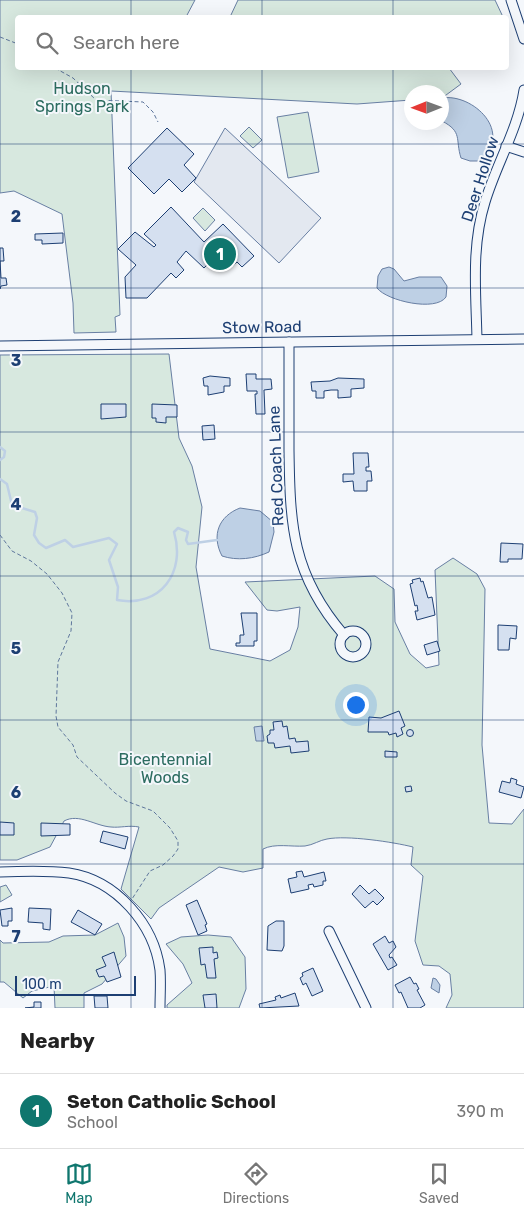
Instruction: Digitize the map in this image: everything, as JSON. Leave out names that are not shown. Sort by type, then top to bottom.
[{"type":"street","points":[[511,0],[524,39]]},
{"type":"street","name":"Deer Hollow","points":[[477,339],[475,260],[478,232],[484,203],[519,110],[524,90]]},
{"type":"street","points":[[506,146],[524,152]]},
{"type":"street","name":"Stow Road","points":[[0,346],[524,339]]},
{"type":"street","name":"Red Coach Lane","points":[[289,342],[290,500],[295,542],[310,587],[331,620],[344,635]]},
{"type":"street","points":[[0,872],[70,873],[99,883],[119,896],[138,916],[154,945],[160,970],[160,1008]]},
{"type":"street","points":[[328,931],[363,1007]]},
{"type":"path","points":[[0,37],[15,43]]},
{"type":"path","points":[[59,70],[73,78],[96,100],[143,102],[153,112],[158,122]]},
{"type":"path","points":[[0,535],[12,551],[31,561],[46,574],[62,593],[72,613],[72,631],[58,662],[56,716],[58,727],[74,745],[77,757],[126,802],[153,811],[170,828],[178,841],[178,849],[173,856],[163,865],[150,871],[131,900]]},
{"type":"green space","name":"Hudson Springs Park","points":[[0,0],[195,0],[187,15],[15,15],[15,70],[450,70],[461,84],[449,93],[449,85],[404,85],[404,101],[357,104],[111,91],[120,315],[115,317],[116,332],[74,333],[73,303],[62,214],[14,191],[0,193]]},
{"type":"green space","points":[[238,0],[495,0],[502,15],[231,15]]},
{"type":"green space","points":[[308,112],[319,172],[288,178],[277,117]]},
{"type":"green space","points":[[249,127],[262,140],[253,148],[240,136]]},
{"type":"green space","points":[[203,208],[215,220],[205,231],[193,218]]},
{"type":"green space","name":"Bicentennial Woods","points":[[169,354],[179,438],[192,466],[202,507],[196,567],[210,649],[270,661],[290,650],[298,627],[300,607],[277,611],[267,610],[245,582],[375,576],[394,589],[395,622],[410,654],[426,668],[439,665],[435,570],[453,558],[477,574],[485,589],[482,745],[489,823],[512,824],[524,809],[524,1008],[446,1008],[452,995],[450,974],[439,966],[423,965],[415,941],[423,876],[411,865],[413,847],[358,838],[336,838],[322,840],[305,846],[268,847],[263,849],[263,868],[243,872],[219,867],[159,908],[151,919],[121,889],[139,827],[111,827],[81,819],[70,819],[64,821],[50,847],[17,860],[0,860],[0,355]]},
{"type":"green space","points":[[6,885],[12,895],[0,902],[0,887]]},
{"type":"green space","points":[[118,923],[124,937],[126,956],[102,984],[84,993],[84,1008],[55,1008],[54,986],[32,991],[23,998],[4,982],[0,982],[0,940],[3,943],[49,942],[63,936],[95,935]]},
{"type":"green space","points":[[208,935],[231,937],[245,957],[246,989],[239,1008],[167,1008],[167,1005],[192,983],[183,964],[166,944],[181,937]]},
{"type":"shaded area","points":[[225,128],[321,218],[279,263],[194,182]]},
{"type":"water","points":[[449,98],[466,102],[477,108],[486,117],[491,127],[493,139],[489,150],[479,161],[461,158],[457,136],[449,125]]},
{"type":"water","points":[[389,267],[394,269],[404,281],[419,277],[441,277],[447,286],[446,297],[432,304],[422,304],[401,301],[382,293],[377,288],[378,276],[382,269]]},
{"type":"water","points":[[240,508],[260,511],[273,522],[274,532],[269,552],[245,558],[222,556],[217,541],[219,527],[227,516]]},
{"type":"water","points":[[262,726],[264,741],[256,741],[254,727]]},
{"type":"water","points":[[433,978],[440,985],[439,993],[431,988]]},
{"type":"building","points":[[167,128],[194,154],[184,165],[196,178],[182,192],[169,179],[154,194],[128,168]]},
{"type":"building","points":[[171,207],[204,242],[223,224],[254,256],[242,267],[237,262],[230,268],[216,269],[209,263],[204,268],[186,251],[177,262],[184,270],[176,278],[171,273],[147,298],[126,298],[125,277],[136,265],[118,249],[135,232],[154,247],[156,245],[144,234]]},
{"type":"building","points":[[63,233],[63,243],[42,244],[42,240],[35,240],[35,234]]},
{"type":"building","points":[[0,248],[3,248],[4,261],[0,261]]},
{"type":"building","points":[[0,261],[1,278],[6,278],[7,285],[1,286],[0,289]]},
{"type":"building","points":[[246,374],[256,374],[256,379],[271,379],[272,389],[264,390],[265,414],[256,414],[255,394],[257,394],[257,391],[247,391]]},
{"type":"building","points":[[210,376],[230,378],[230,386],[224,386],[224,392],[208,395],[208,386],[204,386],[203,378]]},
{"type":"building","points":[[338,378],[364,379],[364,388],[351,389],[351,397],[338,398],[338,390],[331,390],[324,391],[324,398],[316,398],[316,391],[312,391],[311,382],[330,381]]},
{"type":"building","points":[[101,404],[126,404],[126,417],[101,419]]},
{"type":"building","points":[[152,404],[177,405],[177,417],[166,417],[166,423],[156,422],[156,418],[152,418]]},
{"type":"building","points":[[214,425],[215,439],[203,440],[202,426]]},
{"type":"building","points":[[353,453],[368,453],[369,467],[366,467],[366,471],[371,471],[372,481],[367,481],[367,491],[354,491],[353,481],[343,482],[343,474],[354,474]]},
{"type":"building","points":[[501,543],[523,544],[522,559],[508,559],[508,562],[500,562]]},
{"type":"building","points":[[420,578],[421,582],[423,581],[428,598],[432,597],[435,615],[417,620],[415,611],[418,611],[417,605],[415,606],[410,584],[413,583],[412,580]]},
{"type":"building","points":[[241,613],[257,613],[257,641],[254,641],[254,646],[236,646],[236,643],[240,643],[240,635],[244,635]]},
{"type":"building","points":[[498,625],[517,626],[516,639],[510,638],[509,650],[498,650]]},
{"type":"building","points":[[437,641],[440,651],[427,655],[424,645]]},
{"type":"building","points":[[399,711],[405,726],[401,728],[403,734],[397,737],[396,733],[389,735],[388,732],[368,732],[369,717],[381,718]]},
{"type":"building","points":[[282,721],[283,727],[287,726],[289,739],[295,738],[296,742],[308,741],[309,751],[291,753],[290,746],[275,748],[274,743],[268,743],[267,736],[270,734],[270,730],[274,730],[273,722]]},
{"type":"building","points":[[410,729],[414,733],[410,737],[406,733]]},
{"type":"building","points":[[385,751],[397,752],[397,757],[385,757]]},
{"type":"building","points":[[511,778],[517,780],[516,784],[524,787],[521,798],[499,792],[502,781],[510,783]]},
{"type":"building","points":[[411,786],[412,791],[406,792],[405,787]]},
{"type":"building","points":[[0,822],[14,823],[14,835],[0,835]]},
{"type":"building","points":[[41,823],[70,824],[70,835],[41,836]]},
{"type":"building","points":[[103,831],[128,837],[125,849],[100,842]]},
{"type":"building","points":[[302,871],[304,877],[324,872],[326,881],[323,881],[323,885],[314,887],[313,884],[308,885],[309,889],[291,893],[288,879],[297,877],[296,872]]},
{"type":"building","points":[[360,885],[369,894],[375,889],[384,898],[377,905],[373,901],[365,908],[352,894]]},
{"type":"building","points":[[197,900],[207,924],[205,925],[207,931],[198,935],[186,905]]},
{"type":"building","points":[[12,908],[12,921],[8,921],[8,926],[2,926],[0,910]]},
{"type":"building","points":[[29,908],[51,909],[50,930],[43,929],[43,923],[28,922]]},
{"type":"building","points":[[78,910],[102,924],[95,935],[71,922]]},
{"type":"building","points":[[276,921],[284,921],[284,946],[282,951],[267,950],[268,926]]},
{"type":"building","points":[[385,936],[389,943],[393,941],[396,947],[389,955],[397,965],[388,970],[373,944]]},
{"type":"building","points":[[213,947],[213,953],[217,952],[218,958],[214,959],[216,978],[207,978],[205,964],[201,965],[199,948]]},
{"type":"building","points":[[114,952],[121,977],[107,982],[104,976],[99,977],[96,970],[106,966],[102,957]]},
{"type":"building","points":[[313,968],[323,991],[312,996],[306,983],[303,985],[300,978],[303,976],[302,973]]},
{"type":"building","points":[[410,977],[414,984],[416,983],[419,989],[417,990],[425,1005],[420,1008],[408,1008],[401,992],[399,993],[395,985]]},
{"type":"building","points":[[295,993],[299,1006],[260,1008],[259,1004],[276,1000],[275,997],[280,995],[281,998]]},
{"type":"building","points":[[216,994],[217,1008],[205,1008],[203,995]]},
{"type":"building","points":[[94,996],[107,996],[108,1008],[95,1008]]},
{"type":"building","points":[[34,1002],[41,1002],[41,1008],[25,1008],[34,1007]]},
{"type":"waterway","points":[[0,447],[5,451],[4,457],[0,460]]},
{"type":"waterway","points":[[0,479],[7,484],[12,505],[35,512],[37,518],[34,535],[39,543],[46,548],[65,540],[73,547],[109,538],[117,544],[109,560],[118,587],[117,600],[133,601],[146,598],[158,593],[167,584],[173,573],[176,561],[177,547],[174,532],[178,528],[188,532],[186,540],[188,544],[217,540]]},
{"type":"place","name":"Seton Catholic School","points":[[220,254]]}]
